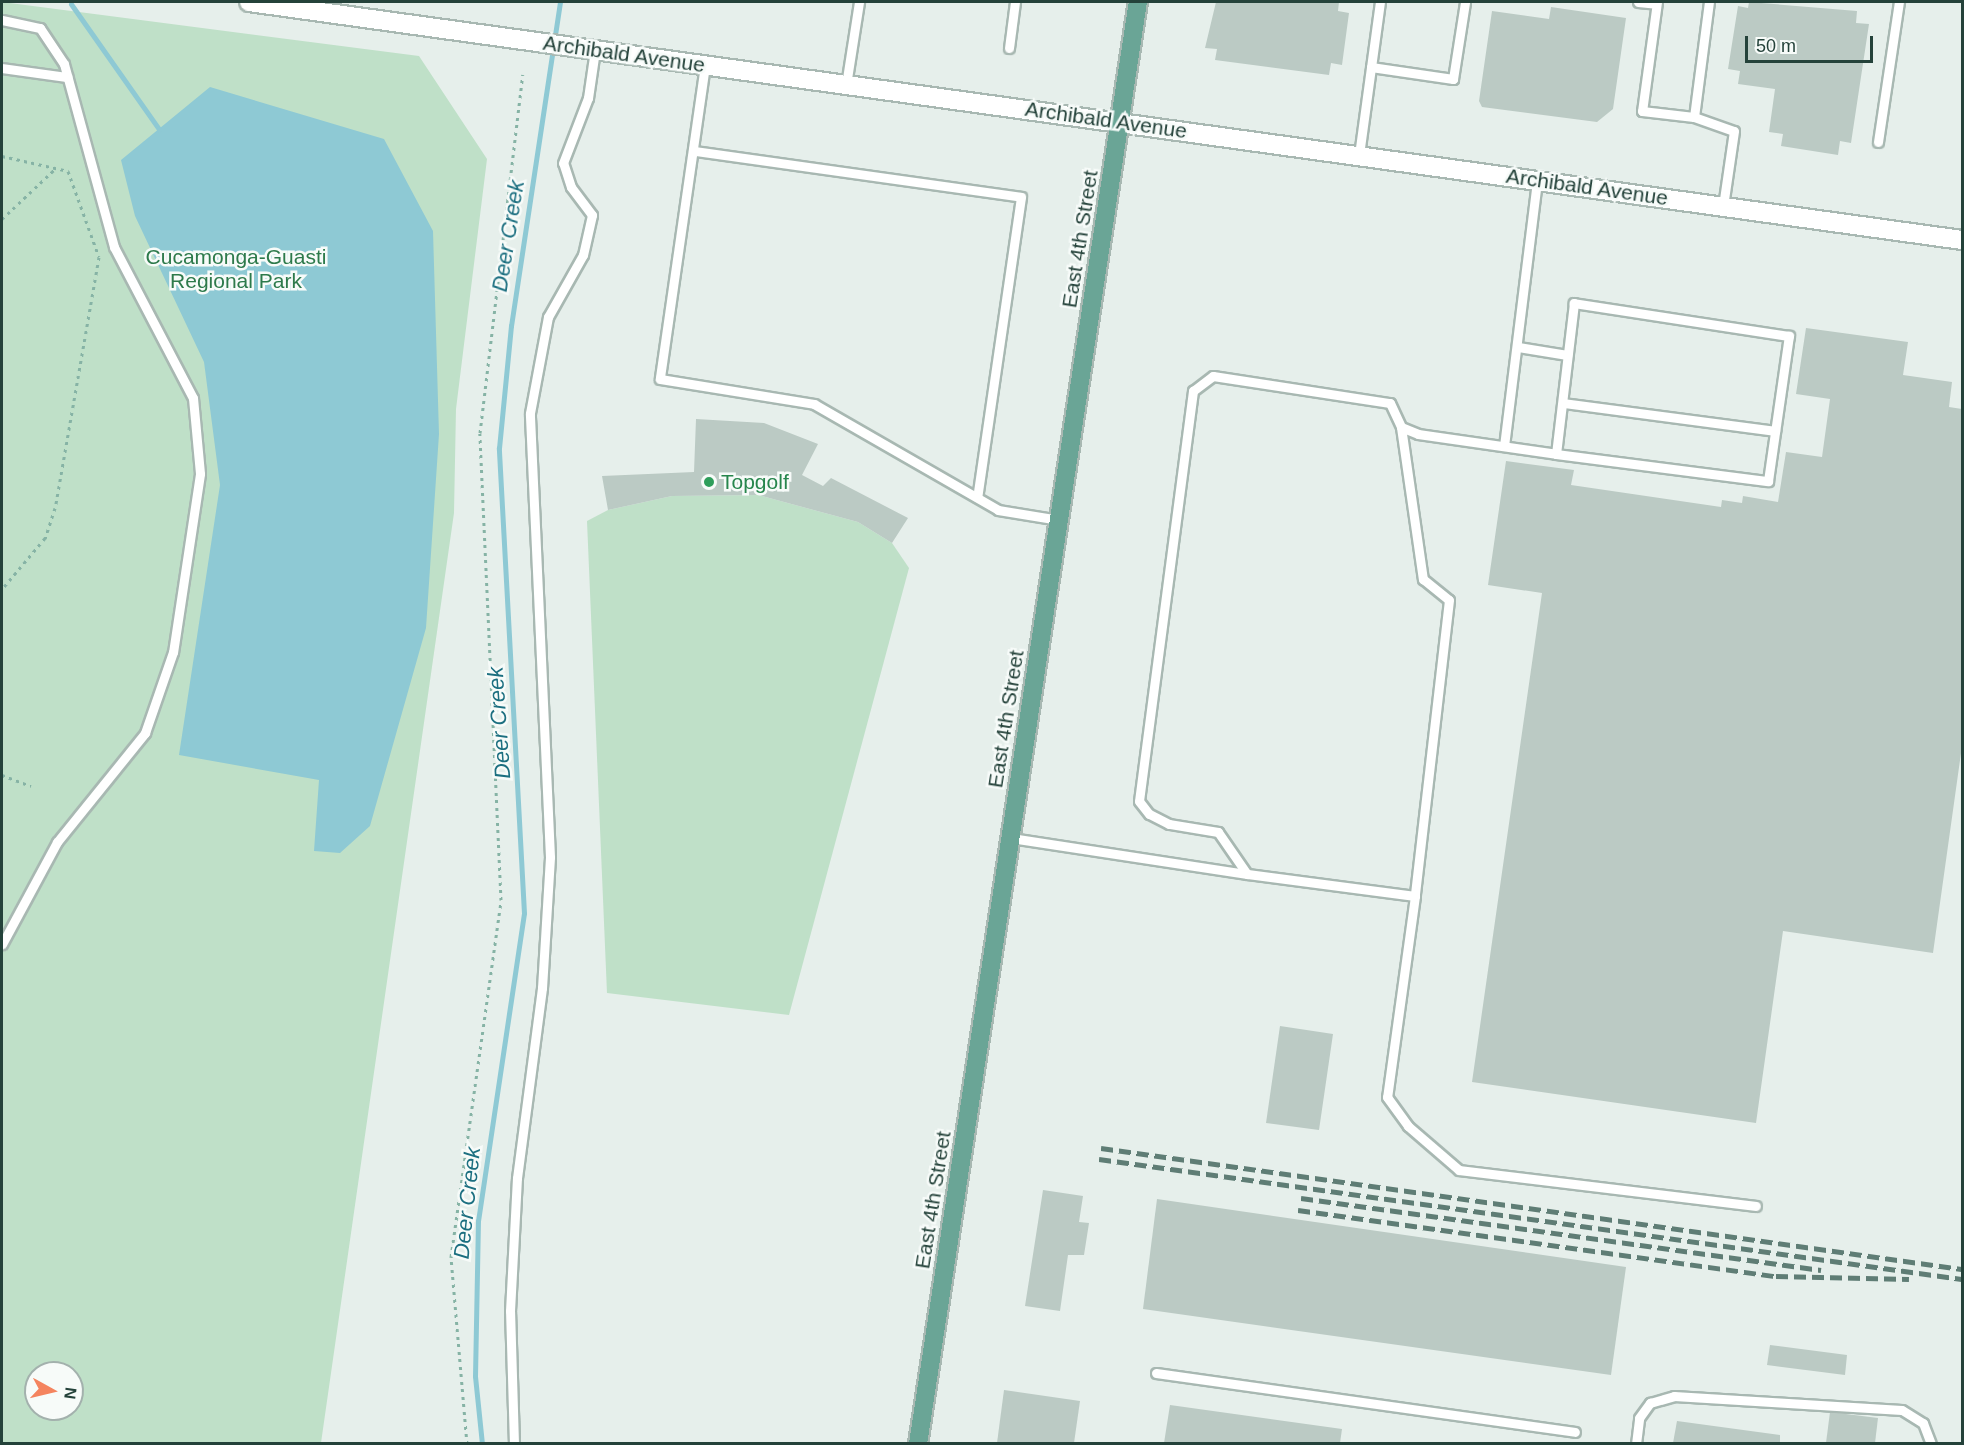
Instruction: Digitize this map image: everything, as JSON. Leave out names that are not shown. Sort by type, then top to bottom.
[{"type":"main road","name":"Archibald Avenue","points":[[249,2],[1962,240]]},
{"type":"main road","name":"East 4th Street","points":[[918,1443],[1138,2]]},
{"type":"lane","points":[[846,85],[859,2]]},
{"type":"lane","points":[[1009,48],[1015,2]]},
{"type":"lane","points":[[1359,155],[1380,2]]},
{"type":"lane","points":[[1371,67],[1453,79],[1465,2]]},
{"type":"lane","points":[[1638,2],[1656,3],[1642,111],[1694,117],[1734,131],[1723,206]]},
{"type":"lane","points":[[1694,117],[1709,2]]},
{"type":"lane","points":[[1878,142],[1899,2]]},
{"type":"lane","points":[[2,20],[40,28],[64,63],[114,247],[193,398],[200,474],[175,643],[146,733],[57,842],[2,944]]},
{"type":"lane","points":[[514,1443],[510,1311],[517,1178],[542,988],[550,857],[531,413],[548,318],[582,255],[591,215],[571,186],[563,163],[588,98],[595,50]]},
{"type":"lane","points":[[705,65],[695,152],[660,379],[814,404],[998,510],[1059,520]]},
{"type":"lane","points":[[2,68],[67,76]]},
{"type":"lane","points":[[695,152],[1021,197],[977,497]]},
{"type":"lane","points":[[1504,446],[1537,180]]},
{"type":"lane","points":[[1401,427],[1556,454],[1768,481],[1789,336],[1574,303],[1556,454]]},
{"type":"lane","points":[[1518,347],[1567,355]]},
{"type":"lane","points":[[1247,874],[1218,832],[1169,824],[1149,814],[1139,801],[1188,409],[1193,391],[1213,376],[1390,403],[1401,427],[1423,579],[1449,600],[1414,896],[1387,1097],[1408,1126],[1459,1170],[1756,1206]]},
{"type":"lane","points":[[1563,403],[1775,431]]},
{"type":"lane","points":[[1011,838],[1247,874],[1414,896]]},
{"type":"lane","points":[[1156,1373],[1575,1432]]},
{"type":"lane","points":[[1636,1443],[1639,1418],[1650,1402],[1674,1396],[1902,1410],[1923,1423],[1930,1443]]},
{"type":"path","points":[[466,1443],[451,1257],[501,900],[480,433],[523,75]]},
{"type":"path","points":[[2,156],[68,171],[99,257],[94,298],[75,371],[45,538],[2,589]]},
{"type":"path","points":[[2,219],[55,169]]},
{"type":"path","points":[[2,775],[31,786]]},
{"type":"green space","name":"Cucamonga-Guasti Regional Park","points":[[2,2],[419,56],[487,159],[456,409],[454,513],[321,1443],[2,1444]]},
{"type":"green space","points":[[758,495],[858,522],[892,543],[909,568],[789,1015],[607,993],[587,521],[608,510],[672,496]]},
{"type":"water","points":[[210,87],[384,139],[433,231],[439,434],[426,628],[370,826],[340,853],[314,851],[319,780],[179,755],[220,485],[204,362],[135,216],[121,160]]},
{"type":"building","points":[[1216,2],[1339,2],[1338,11],[1349,13],[1342,65],[1331,63],[1329,75],[1215,60],[1217,49],[1205,48]]},
{"type":"building","points":[[1749,2],[1857,11],[1856,23],[1869,24],[1851,143],[1840,141],[1838,155],[1781,146],[1783,134],[1769,132],[1775,89],[1738,84],[1740,71],[1728,69],[1738,6],[1748,8]]},
{"type":"building","points":[[1551,7],[1626,18],[1613,109],[1597,122],[1482,107],[1479,101],[1492,11],[1549,19]]},
{"type":"building","points":[[1806,328],[1908,342],[1903,375],[1952,382],[1949,407],[1962,409],[1962,746],[1933,953],[1783,931],[1756,1123],[1472,1082],[1542,593],[1488,585],[1506,461],[1574,470],[1571,485],[1721,507],[1722,500],[1742,503],[1743,496],[1778,502],[1786,452],[1822,457],[1830,399],[1796,394]]},
{"type":"building","name":"Topgolf","points":[[696,419],[764,423],[818,444],[802,475],[823,486],[831,478],[908,518],[892,543],[858,522],[758,495],[672,496],[608,510],[602,476],[694,472]]},
{"type":"building","points":[[1280,1026],[1333,1034],[1319,1130],[1266,1123]]},
{"type":"building","points":[[1043,1190],[1083,1196],[1079,1222],[1089,1223],[1084,1255],[1068,1255],[1060,1311],[1025,1306]]},
{"type":"building","points":[[1157,1199],[1626,1267],[1611,1375],[1143,1309]]},
{"type":"building","points":[[1770,1345],[1847,1355],[1845,1375],[1767,1365]]},
{"type":"building","points":[[1004,1390],[1080,1401],[1074,1443],[997,1443]]},
{"type":"building","points":[[1170,1405],[1342,1429],[1340,1443],[1164,1443]]},
{"type":"building","points":[[1830,1412],[1878,1418],[1875,1443],[1826,1443]]},
{"type":"building","points":[[1677,1421],[1780,1435],[1780,1443],[1673,1443]]},
{"type":"waterway","name":"Deer Creek","points":[[482,1444],[475,1376],[478,1221],[524,913],[499,448],[511,326],[560,2]]},
{"type":"waterway","points":[[71,4],[159,129]]},
{"type":"railway","points":[[1101,1148],[1962,1269]]},
{"type":"railway","points":[[1099,1159],[1962,1279]]},
{"type":"railway","points":[[1301,1198],[1821,1270]]},
{"type":"railway","points":[[1298,1210],[1776,1276],[1909,1279]]},
{"type":"place","name":"Topgolf","points":[[709,482]]}]
